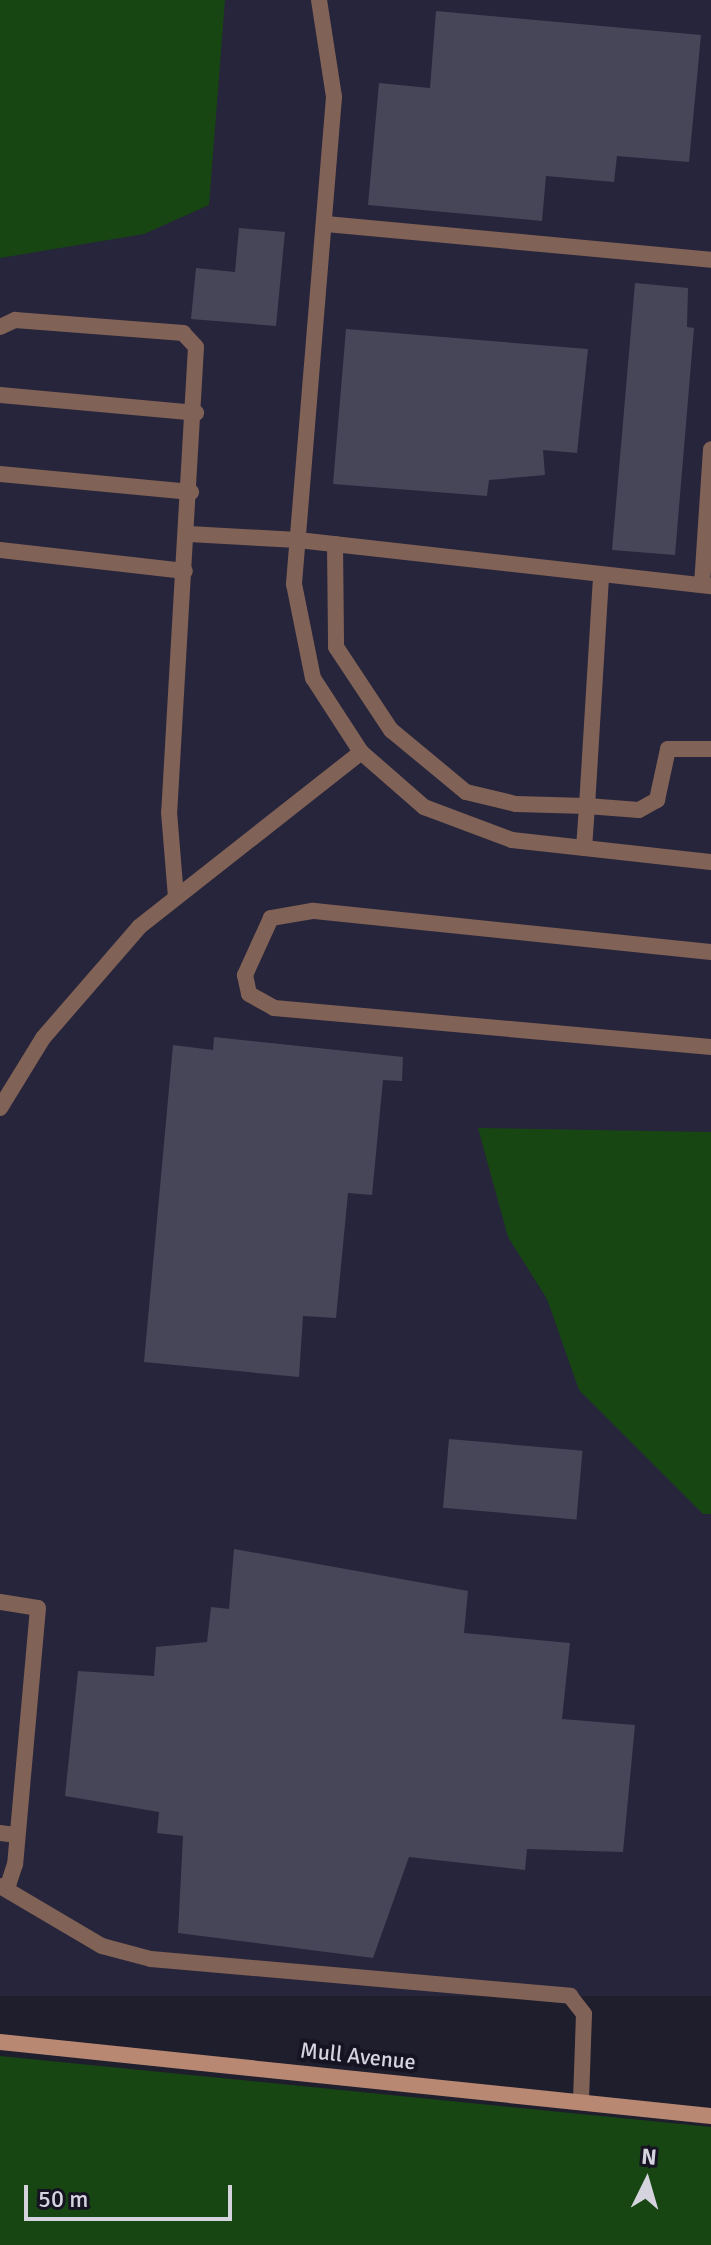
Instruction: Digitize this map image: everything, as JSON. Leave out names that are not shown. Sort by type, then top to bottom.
[{"type":"street","name":"Mull Avenue","points":[[0,2042],[711,2116]]},
{"type":"lane","points":[[319,0],[334,97],[326,224],[294,584],[313,678],[361,752],[424,807],[492,836],[711,862]]},
{"type":"lane","points":[[326,224],[711,260]]},
{"type":"lane","points":[[0,327],[15,320],[183,333],[196,347],[196,413],[189,534],[169,812],[176,897]]},
{"type":"lane","points":[[0,395],[196,413]]},
{"type":"lane","points":[[189,534],[298,540],[707,586],[711,449]]},
{"type":"lane","points":[[0,474],[191,492]]},
{"type":"lane","points":[[335,544],[336,647],[391,730],[466,792],[516,804],[639,810],[657,800],[668,749],[711,749]]},
{"type":"lane","points":[[0,550],[185,571]]},
{"type":"lane","points":[[584,848],[601,575]]},
{"type":"lane","points":[[0,1108],[79,993],[139,927],[361,752]]},
{"type":"lane","points":[[711,952],[312,911],[271,918],[245,975],[249,994],[274,1008],[711,1047]]},
{"type":"lane","points":[[0,1602],[38,1608],[17,1835],[3,1887],[102,1946],[151,1959],[570,1996],[584,2014],[581,2102]]},
{"type":"lane","points":[[0,1833],[17,1835]]},
{"type":"shaded area","points":[[0,0],[711,0],[711,1996],[0,1996]]},
{"type":"green space","points":[[0,0],[225,0],[209,205],[144,234],[0,258]]},
{"type":"green space","points":[[478,1128],[711,1132],[711,1514],[703,1514],[579,1390],[547,1299],[508,1237]]},
{"type":"green space","points":[[0,2056],[711,2127],[711,2245],[0,2245]]},
{"type":"building","points":[[436,11],[701,35],[689,162],[617,156],[614,182],[546,176],[542,221],[368,205],[379,83],[430,88]]},
{"type":"building","points":[[239,228],[285,232],[276,326],[191,319],[196,268],[235,272]]},
{"type":"building","points":[[635,283],[688,288],[687,327],[694,328],[675,555],[612,550]]},
{"type":"building","points":[[346,329],[588,349],[577,453],[543,450],[545,475],[489,480],[487,496],[333,484]]},
{"type":"building","points":[[214,1037],[403,1057],[402,1081],[383,1080],[372,1195],[348,1193],[336,1318],[303,1316],[299,1377],[144,1362],[173,1045],[213,1050]]},
{"type":"building","points":[[449,1439],[582,1451],[576,1519],[443,1508]]},
{"type":"building","points":[[234,1549],[468,1591],[464,1633],[570,1643],[562,1719],[635,1725],[623,1852],[527,1849],[525,1870],[409,1857],[373,1958],[178,1933],[183,1836],[157,1833],[159,1812],[65,1796],[78,1671],[154,1676],[156,1647],[207,1642],[211,1607],[229,1609]]}]
